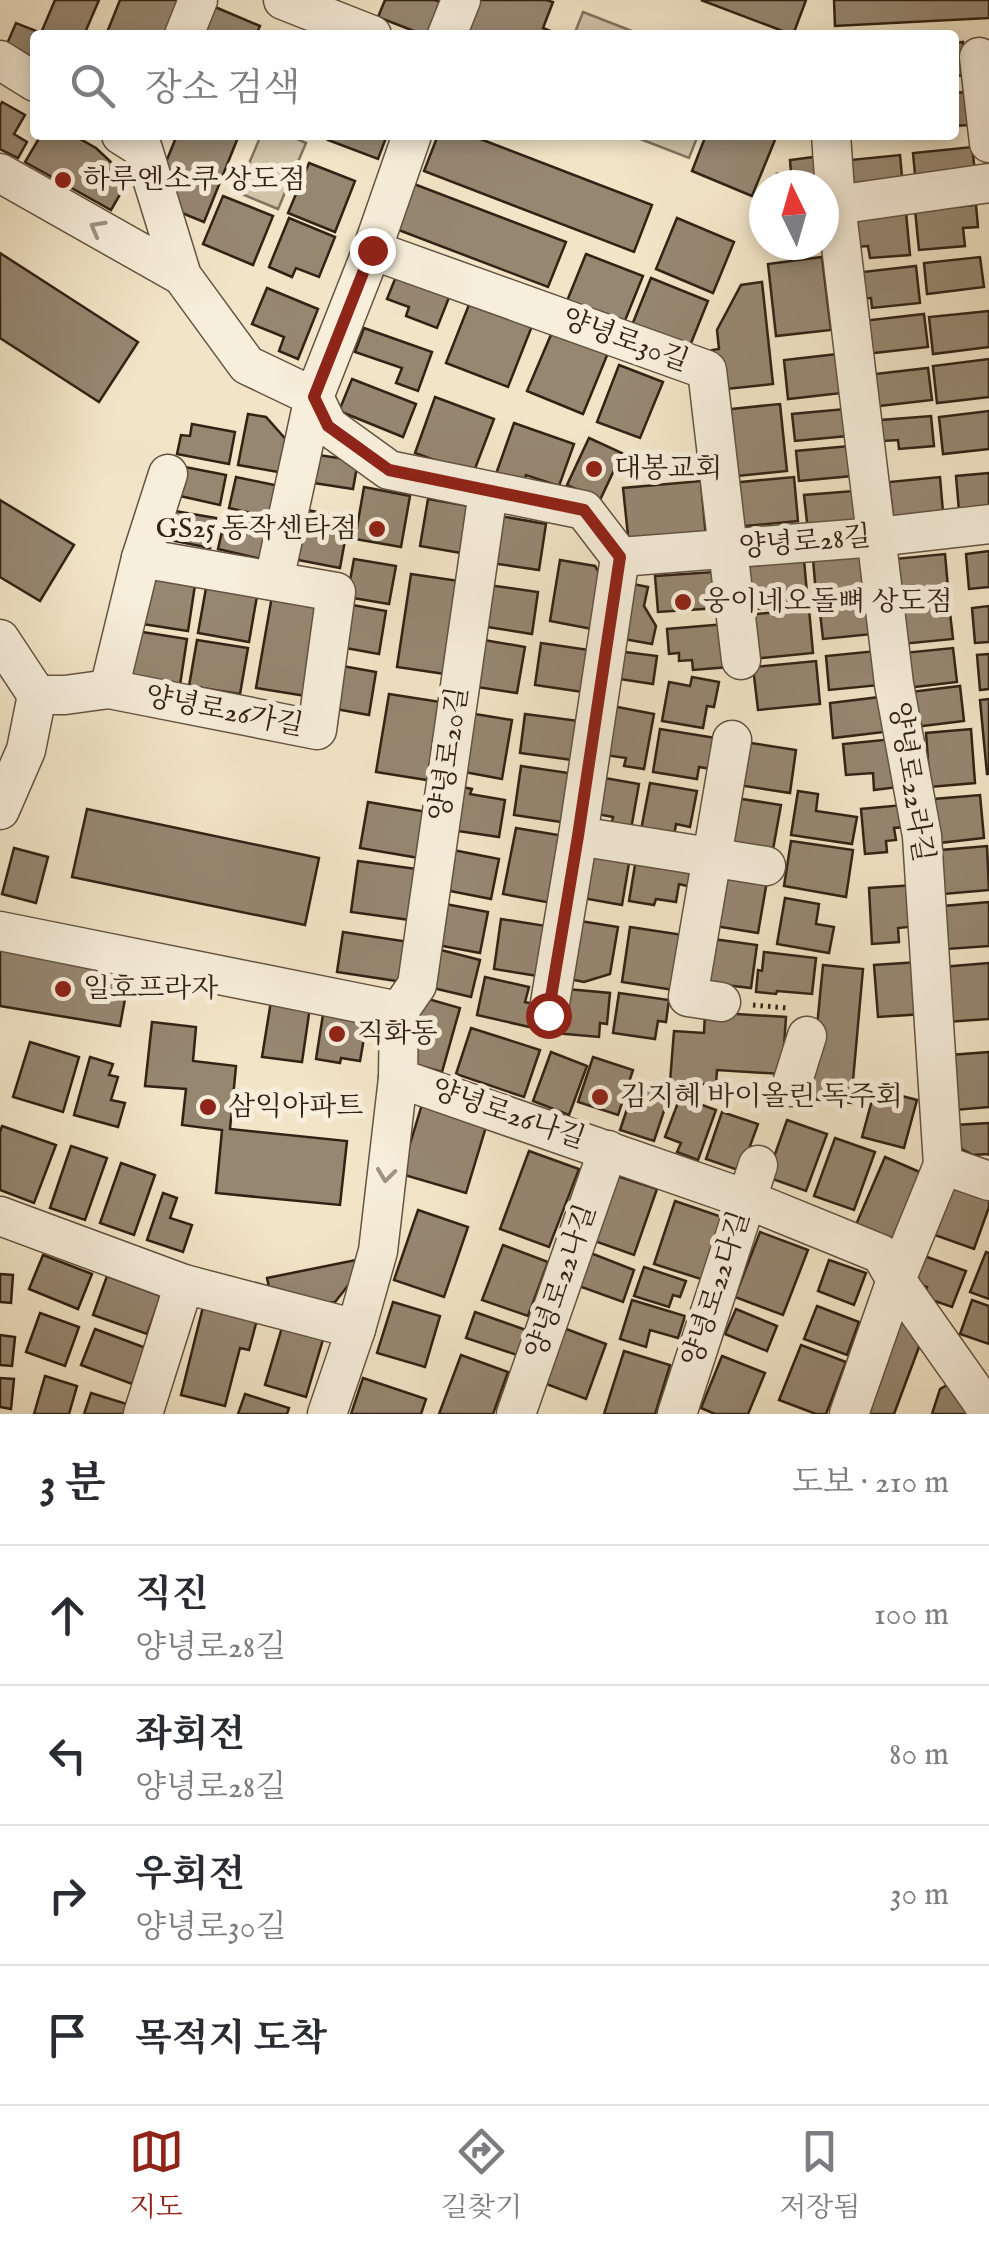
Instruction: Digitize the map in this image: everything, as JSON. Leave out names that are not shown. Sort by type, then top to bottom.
[{"type":"street","points":[[186,30],[198,0]]},
{"type":"street","points":[[283,0],[359,30]]},
{"type":"street","points":[[449,30],[460,0]]},
{"type":"street","points":[[979,57],[989,143]]},
{"type":"street","points":[[0,60],[30,79]]},
{"type":"street","points":[[137,140],[182,276],[247,365],[314,397],[328,426],[389,470],[584,510],[620,557],[548,1015]]},
{"type":"street","points":[[274,580],[314,397],[410,140]]},
{"type":"street","name":"양녕로22라길","points":[[831,140],[834,170]]},
{"type":"street","points":[[0,173],[182,276]]},
{"type":"street","points":[[839,205],[989,183]]},
{"type":"street","name":"양녕로22라길","points":[[839,229],[894,684],[922,836],[943,1166],[896,1280],[849,1414]]},
{"type":"street","name":"양녕로30길","points":[[372,250],[707,370],[728,550]]},
{"type":"street","points":[[141,558],[168,474]]},
{"type":"street","name":"양녕로20길","points":[[398,1011],[417,985],[488,492]]},
{"type":"street","name":"양녕로28길","points":[[620,557],[989,524]]},
{"type":"street","points":[[728,550],[741,660]]},
{"type":"street","name":"양녕로26가길","points":[[36,694],[108,689],[317,730],[336,592],[141,558],[108,689]]},
{"type":"street","points":[[0,638],[36,694],[26,750],[0,810]]},
{"type":"street","points":[[721,1002],[688,997],[732,740]]},
{"type":"street","points":[[578,836],[766,866]]},
{"type":"street","points":[[0,931],[398,1011]]},
{"type":"street","name":"양녕로26나길","points":[[398,1011],[398,1078],[608,1150],[752,1182],[881,1254],[989,1412]]},
{"type":"street","points":[[791,1087],[807,1036]]},
{"type":"street","points":[[327,1414],[378,1251],[398,1078]]},
{"type":"street","name":"양녕로22나길","points":[[516,1414],[608,1150]]},
{"type":"street","points":[[943,1166],[989,1182]]},
{"type":"street","name":"양녕로22다길","points":[[677,1414],[752,1182]]},
{"type":"street","points":[[0,1216],[184,1284],[356,1328]]},
{"type":"street","points":[[143,1414],[184,1284]]},
{"type":"path","points":[[721,1002],[809,1010],[807,1036]]},
{"type":"shaded area","points":[[583,12],[629,30],[576,30]]},
{"type":"shaded area","points":[[259,140],[306,143],[278,209],[237,192]]},
{"type":"shaded area","points":[[643,140],[696,140],[689,158]]},
{"type":"building","points":[[55,0],[99,0],[86,30],[42,30]]},
{"type":"building","points":[[120,0],[179,0],[166,30],[108,30]]},
{"type":"building","points":[[385,0],[440,2],[429,30],[411,30],[378,17]]},
{"type":"building","points":[[478,0],[553,2],[543,28],[548,30],[466,30]]},
{"type":"building","points":[[701,0],[806,0],[795,30],[780,30]]},
{"type":"building","points":[[834,0],[989,0],[989,18],[835,26]]},
{"type":"building","points":[[215,7],[260,26],[258,30],[205,30]]},
{"type":"building","points":[[16,23],[34,30],[30,30],[30,74],[3,53]]},
{"type":"building","points":[[959,42],[963,42],[967,75],[959,76]]},
{"type":"building","points":[[966,92],[970,125],[959,126],[959,93]]},
{"type":"building","points":[[2,102],[25,115],[14,134],[27,142],[18,158],[0,149]]},
{"type":"building","points":[[38,140],[82,140],[129,179],[111,210],[25,162]]},
{"type":"building","points":[[175,140],[237,140],[204,222],[182,213],[166,162]]},
{"type":"building","points":[[328,140],[385,140],[378,159]]},
{"type":"building","points":[[436,140],[483,140],[652,205],[634,252],[424,171]]},
{"type":"building","points":[[704,140],[775,140],[763,170],[749,170],[749,195],[692,171]]},
{"type":"building","points":[[972,147],[976,180],[916,185],[913,153]]},
{"type":"building","points":[[900,155],[903,187],[843,193],[840,161]]},
{"type":"building","points":[[814,157],[816,170],[791,170],[790,160]]},
{"type":"building","points":[[309,163],[355,181],[335,232],[288,213]]},
{"type":"building","points":[[414,184],[566,242],[548,287],[396,229]]},
{"type":"building","points":[[223,196],[273,216],[253,265],[203,244]]},
{"type":"building","points":[[976,205],[978,227],[963,228],[965,246],[919,250],[915,210]]},
{"type":"building","points":[[906,212],[910,255],[870,258],[868,246],[855,247],[852,217]]},
{"type":"building","points":[[289,218],[335,237],[319,277],[296,268],[292,277],[269,267]]},
{"type":"building","points":[[677,218],[734,242],[713,293],[656,269]]},
{"type":"building","points":[[0,253],[138,342],[99,402],[0,338]]},
{"type":"building","points":[[586,254],[643,276],[624,323],[567,301]]},
{"type":"building","points":[[980,257],[984,287],[927,294],[924,263]]},
{"type":"building","points":[[822,260],[831,330],[776,336],[768,264]]},
{"type":"building","points":[[916,266],[920,303],[872,308],[871,298],[857,299],[854,273]]},
{"type":"building","points":[[397,274],[450,295],[437,328],[406,316],[409,307],[387,299]]},
{"type":"building","points":[[651,278],[708,301],[689,348],[632,325]]},
{"type":"building","points":[[762,282],[773,384],[717,390],[712,350],[719,349],[717,330],[741,285]]},
{"type":"building","points":[[267,288],[318,309],[298,359],[279,351],[284,337],[252,324]]},
{"type":"building","points":[[470,302],[532,326],[508,387],[446,363]]},
{"type":"building","points":[[989,311],[989,347],[933,354],[929,317]]},
{"type":"building","points":[[924,314],[928,347],[865,354],[862,321]]},
{"type":"building","points":[[364,328],[432,352],[418,391],[396,383],[402,368],[355,352]]},
{"type":"building","points":[[553,330],[608,353],[583,414],[527,391]]},
{"type":"building","points":[[838,354],[842,393],[788,399],[784,360]]},
{"type":"building","points":[[989,359],[989,397],[937,403],[933,366]]},
{"type":"building","points":[[619,365],[663,382],[640,438],[597,422]]},
{"type":"building","points":[[928,368],[932,400],[870,407],[866,375]]},
{"type":"building","points":[[352,379],[416,404],[403,437],[339,411]]},
{"type":"building","points":[[435,397],[494,419],[473,474],[415,453]]},
{"type":"building","points":[[780,404],[787,471],[728,477],[721,410]]},
{"type":"building","points":[[845,409],[847,436],[795,441],[792,414]]},
{"type":"building","points":[[989,411],[989,449],[943,454],[939,417]]},
{"type":"building","points":[[248,414],[266,417],[290,444],[284,473],[238,465]]},
{"type":"building","points":[[931,416],[934,446],[899,449],[898,440],[883,441],[881,420]]},
{"type":"building","points":[[514,423],[574,444],[559,486],[526,475],[524,483],[496,474]]},
{"type":"building","points":[[192,424],[235,432],[229,464],[177,454],[181,435],[190,436]]},
{"type":"building","name":"대봉교회","points":[[589,438],[622,453],[600,500],[567,485]]},
{"type":"building","points":[[849,446],[852,476],[799,481],[796,451]]},
{"type":"building","points":[[312,454],[358,461],[353,489],[307,482]]},
{"type":"building","points":[[185,467],[226,475],[220,505],[180,496]]},
{"type":"building","points":[[989,473],[989,508],[959,511],[956,476]]},
{"type":"building","points":[[236,477],[284,487],[277,519],[229,508]]},
{"type":"building","points":[[794,477],[798,521],[735,527],[731,483]]},
{"type":"building","points":[[940,477],[943,512],[893,517],[889,482]]},
{"type":"building","points":[[701,481],[706,538],[629,545],[623,488]]},
{"type":"building","points":[[364,487],[410,496],[401,547],[355,539]]},
{"type":"building","points":[[854,491],[858,526],[808,531],[804,495]]},
{"type":"building","points":[[428,499],[475,507],[467,554],[420,546]]},
{"type":"building","points":[[0,500],[74,545],[40,601],[0,577]]},
{"type":"building","points":[[302,509],[349,518],[340,568],[293,559]]},
{"type":"building","points":[[175,511],[216,518],[210,548],[170,540]]},
{"type":"building","points":[[500,516],[546,524],[539,570],[491,563]]},
{"type":"building","points":[[225,518],[273,528],[266,560],[218,549]]},
{"type":"building","points":[[989,551],[989,587],[969,589],[966,554]]},
{"type":"building","points":[[863,553],[867,588],[816,594],[813,559]]},
{"type":"building","points":[[945,554],[948,588],[898,593],[894,559]]},
{"type":"building","points":[[354,559],[396,566],[389,604],[347,597]]},
{"type":"building","points":[[560,560],[595,566],[600,574],[592,629],[550,621]]},
{"type":"building","points":[[804,560],[808,604],[745,610],[741,567]]},
{"type":"building","points":[[714,572],[718,608],[658,612],[655,576]]},
{"type":"building","points":[[411,574],[466,582],[452,675],[397,667]]},
{"type":"building","points":[[144,576],[195,585],[188,631],[136,623]]},
{"type":"building","points":[[628,583],[648,587],[644,606],[656,626],[652,644],[618,638]]},
{"type":"building","points":[[488,585],[538,592],[532,634],[481,626]]},
{"type":"building","points":[[206,588],[257,596],[249,642],[198,633]]},
{"type":"building","points":[[272,596],[322,604],[306,696],[256,688]]},
{"type":"building","points":[[870,599],[873,634],[823,639],[819,604]]},
{"type":"building","points":[[347,604],[386,611],[379,654],[340,647]]},
{"type":"building","points":[[949,604],[953,639],[902,644],[899,609]]},
{"type":"building","points":[[989,606],[989,642],[975,643],[972,608]]},
{"type":"building","points":[[809,609],[813,653],[751,659],[747,615]]},
{"type":"building","points":[[725,624],[729,667],[693,670],[692,660],[679,661],[679,653],[669,654],[667,629]]},
{"type":"building","points":[[136,631],[187,639],[180,685],[128,676]]},
{"type":"building","points":[[478,639],[525,647],[517,693],[470,686]]},
{"type":"building","points":[[197,640],[248,648],[240,694],[189,686]]},
{"type":"building","points":[[541,643],[589,650],[583,692],[535,685]]},
{"type":"building","points":[[953,648],[957,682],[906,688],[903,653]]},
{"type":"building","points":[[617,651],[657,656],[653,684],[613,678]]},
{"type":"building","points":[[876,651],[880,685],[829,690],[826,656]]},
{"type":"building","points":[[989,654],[989,689],[980,690],[977,655]]},
{"type":"building","points":[[816,661],[820,704],[758,710],[753,667]]},
{"type":"building","points":[[337,665],[376,672],[369,715],[330,708]]},
{"type":"building","points":[[692,677],[719,682],[714,707],[707,706],[703,728],[662,721],[669,682],[690,686]]},
{"type":"building","points":[[960,686],[964,721],[914,727],[910,692]]},
{"type":"building","points":[[389,694],[447,703],[433,781],[376,772]]},
{"type":"building","points":[[880,697],[884,732],[833,738],[830,703]]},
{"type":"building","points":[[989,699],[989,774],[987,774],[980,700]]},
{"type":"building","points":[[607,705],[654,714],[644,769],[624,766],[626,758],[605,755]]},
{"type":"building","points":[[469,713],[512,720],[502,779],[459,771]]},
{"type":"building","points":[[525,714],[579,721],[573,760],[520,753]]},
{"type":"building","points":[[660,729],[722,739],[717,770],[699,767],[697,779],[653,772]]},
{"type":"building","points":[[971,729],[975,783],[930,787],[926,733]]},
{"type":"building","points":[[893,739],[898,787],[874,790],[873,773],[846,775],[843,744]]},
{"type":"building","points":[[738,741],[796,750],[790,793],[732,784]]},
{"type":"building","points":[[521,766],[575,774],[568,823],[514,815]]},
{"type":"building","points":[[599,777],[639,784],[630,835],[610,831],[613,817],[592,813]]},
{"type":"building","points":[[650,783],[697,791],[690,827],[676,824],[674,836],[641,830]]},
{"type":"building","points":[[458,786],[472,789],[470,794],[505,800],[499,837],[451,830]]},
{"type":"building","points":[[798,791],[818,794],[816,811],[857,817],[852,844],[791,835]]},
{"type":"building","points":[[980,795],[984,838],[939,843],[934,799]]},
{"type":"building","points":[[729,797],[781,805],[772,855],[721,846]]},
{"type":"building","points":[[368,802],[427,812],[419,858],[360,848]]},
{"type":"building","points":[[903,805],[906,827],[894,828],[896,840],[886,841],[887,852],[865,854],[861,809]]},
{"type":"building","points":[[87,809],[319,858],[305,925],[72,877]]},
{"type":"building","points":[[516,828],[564,836],[552,903],[503,894]]},
{"type":"building","points":[[791,841],[853,850],[846,897],[784,886]]},
{"type":"building","points":[[987,846],[989,890],[944,894],[941,850]]},
{"type":"building","points":[[14,848],[48,857],[36,903],[2,894]]},
{"type":"building","points":[[585,849],[630,857],[622,905],[577,897]]},
{"type":"building","points":[[453,850],[499,859],[491,899],[445,890]]},
{"type":"building","points":[[636,859],[694,869],[691,887],[679,884],[676,902],[656,899],[654,905],[629,901]]},
{"type":"building","points":[[358,861],[417,869],[410,920],[351,912]]},
{"type":"building","points":[[723,873],[767,881],[758,933],[715,926]]},
{"type":"building","points":[[915,885],[918,926],[898,928],[899,942],[872,944],[869,888]]},
{"type":"building","points":[[785,898],[819,904],[816,924],[834,927],[829,953],[777,944]]},
{"type":"building","points":[[989,902],[989,946],[947,949],[944,906]]},
{"type":"building","points":[[440,903],[488,912],[480,953],[432,944]]},
{"type":"building","points":[[501,919],[552,927],[544,977],[494,969]]},
{"type":"building","points":[[574,920],[618,927],[610,974],[584,982],[564,978]]},
{"type":"building","points":[[630,927],[683,935],[674,990],[622,982]]},
{"type":"building","points":[[343,932],[409,942],[403,982],[337,972]]},
{"type":"building","points":[[706,938],[757,945],[751,988],[700,982]]},
{"type":"building","points":[[437,949],[480,960],[471,997],[433,988]]},
{"type":"building","name":"일호프라자","points":[[0,950],[130,972],[120,1026],[0,1006]]},
{"type":"building","points":[[764,952],[816,958],[812,994],[756,992]]},
{"type":"building","points":[[919,962],[923,1014],[878,1017],[874,965]]},
{"type":"building","points":[[989,963],[989,1019],[946,1022],[942,967]]},
{"type":"building","points":[[823,965],[863,969],[851,1103],[810,1099]]},
{"type":"building","points":[[485,977],[529,987],[525,1002],[542,1006],[538,1029],[477,1015]]},
{"type":"building","points":[[567,989],[610,993],[607,1024],[600,1023],[599,1037],[555,1033],[558,1000]]},
{"type":"building","points":[[619,993],[669,1000],[666,1022],[658,1021],[655,1039],[613,1033]]},
{"type":"building","points":[[421,997],[460,1008],[442,1072],[414,1064],[414,1021]]},
{"type":"building","points":[[271,1001],[310,1007],[302,1062],[262,1057]]},
{"type":"building","points":[[324,1008],[368,1015],[360,1061],[316,1059]]},
{"type":"building","points":[[705,1012],[786,1017],[782,1074],[717,1070],[716,1085],[670,1082],[674,1031],[704,1033]]},
{"type":"building","name":"삼익아파트","points":[[152,1022],[196,1027],[193,1061],[236,1066],[230,1129],[347,1141],[340,1205],[216,1193],[222,1130],[182,1125],[186,1089],[145,1086]]},
{"type":"building","points":[[471,1028],[540,1050],[524,1097],[456,1074]]},
{"type":"building","points":[[30,1042],[79,1057],[63,1112],[13,1097]]},
{"type":"building","points":[[551,1052],[587,1066],[569,1115],[533,1101]]},
{"type":"building","points":[[989,1052],[989,1107],[955,1110],[950,1055]]},
{"type":"building","points":[[90,1057],[113,1064],[109,1075],[118,1077],[111,1100],[125,1103],[118,1127],[74,1115]]},
{"type":"building","points":[[593,1057],[633,1070],[618,1115],[578,1102]]},
{"type":"building","points":[[636,1082],[670,1093],[654,1141],[620,1130]]},
{"type":"building","points":[[875,1089],[917,1100],[904,1148],[862,1137]]},
{"type":"building","points":[[680,1097],[716,1110],[698,1160],[677,1152],[681,1143],[665,1137]]},
{"type":"building","points":[[423,1101],[488,1120],[466,1193],[401,1174]]},
{"type":"building","points":[[722,1112],[758,1124],[741,1171],[706,1159]]},
{"type":"building","points":[[787,1120],[827,1134],[806,1191],[767,1177]]},
{"type":"building","points":[[989,1123],[989,1154],[973,1155],[956,1146],[955,1125]]},
{"type":"building","points":[[2,1126],[56,1145],[34,1203],[0,1190]]},
{"type":"building","points":[[835,1138],[875,1152],[854,1210],[814,1196]]},
{"type":"building","points":[[71,1146],[107,1158],[85,1220],[50,1208]]},
{"type":"building","points":[[529,1151],[579,1169],[549,1247],[500,1229]]},
{"type":"building","points":[[885,1157],[922,1173],[892,1242],[855,1227]]},
{"type":"building","points":[[121,1163],[155,1175],[134,1235],[100,1223]]},
{"type":"building","points":[[611,1174],[657,1189],[634,1255],[589,1239]]},
{"type":"building","points":[[950,1184],[989,1199],[974,1249],[932,1234]]},
{"type":"building","points":[[163,1193],[177,1198],[170,1218],[192,1225],[183,1252],[147,1240]]},
{"type":"building","points":[[675,1201],[725,1218],[704,1280],[654,1264]]},
{"type":"building","points":[[418,1210],[468,1227],[444,1297],[394,1280]]},
{"type":"building","points":[[760,1232],[808,1250],[783,1315],[735,1297]]},
{"type":"building","points":[[503,1245],[548,1262],[528,1316],[482,1300]]},
{"type":"building","points":[[588,1252],[634,1270],[623,1302],[576,1285]]},
{"type":"building","points":[[986,1252],[989,1253],[989,1299],[970,1292]]},
{"type":"building","points":[[916,1253],[966,1271],[952,1307],[923,1297],[927,1287],[906,1280]]},
{"type":"building","points":[[43,1255],[92,1274],[78,1309],[29,1289]]},
{"type":"building","points":[[356,1260],[358,1273],[335,1302],[309,1305],[269,1287],[267,1278]]},
{"type":"building","points":[[829,1260],[866,1273],[854,1305],[818,1291]]},
{"type":"building","points":[[644,1267],[686,1281],[680,1297],[673,1295],[669,1307],[634,1296]]},
{"type":"building","points":[[0,1274],[13,1275],[11,1303],[0,1302]]},
{"type":"building","points":[[107,1276],[161,1296],[147,1334],[93,1315]]},
{"type":"building","points":[[632,1300],[685,1316],[678,1338],[650,1330],[646,1347],[620,1339]]},
{"type":"building","points":[[972,1300],[989,1306],[989,1344],[960,1334]]},
{"type":"building","points":[[393,1302],[440,1316],[425,1367],[377,1353]]},
{"type":"building","points":[[204,1303],[258,1316],[249,1350],[240,1348],[225,1406],[181,1395]]},
{"type":"building","points":[[817,1306],[859,1322],[847,1355],[804,1339]]},
{"type":"building","points":[[736,1309],[777,1326],[767,1351],[725,1334]]},
{"type":"building","points":[[475,1312],[526,1330],[517,1355],[466,1338]]},
{"type":"building","points":[[40,1313],[79,1327],[65,1366],[26,1352]]},
{"type":"building","points":[[893,1318],[916,1326],[922,1339],[894,1414],[858,1414]]},
{"type":"building","points":[[283,1324],[324,1336],[306,1397],[265,1385]]},
{"type":"building","points":[[561,1327],[606,1344],[586,1399],[541,1382]]},
{"type":"building","points":[[95,1329],[146,1348],[132,1384],[81,1365]]},
{"type":"building","points":[[0,1335],[15,1337],[12,1366],[0,1365]]},
{"type":"building","points":[[801,1345],[846,1362],[826,1414],[779,1400]]},
{"type":"building","points":[[624,1351],[670,1365],[655,1414],[604,1414]]},
{"type":"building","points":[[461,1355],[508,1372],[493,1414],[439,1414]]},
{"type":"building","points":[[722,1356],[765,1373],[748,1414],[715,1414],[701,1408]]},
{"type":"building","points":[[45,1376],[77,1386],[69,1414],[34,1414]]},
{"type":"building","points":[[0,1378],[14,1379],[11,1409],[0,1407]]},
{"type":"building","points":[[363,1378],[426,1399],[421,1414],[351,1414]]},
{"type":"building","points":[[947,1385],[974,1414],[932,1414],[940,1389]]},
{"type":"building","points":[[91,1393],[130,1405],[127,1414],[84,1414]]},
{"type":"building","points":[[245,1394],[289,1408],[287,1414],[238,1414]]},
{"type":"place","name":"하루엔소쿠 상도점","points":[[63,180]]},
{"type":"place","name":"대봉교회","points":[[594,469]]},
{"type":"place","name":"GS25 동작센타점","points":[[377,529]]},
{"type":"place","name":"웅이네오돌뼈 상도점","points":[[683,602]]},
{"type":"place","name":"일호프라자","points":[[63,989]]},
{"type":"place","name":"직화동","points":[[337,1034]]},
{"type":"place","name":"김지혜 바이올린 독주회","points":[[600,1097]]},
{"type":"place","name":"삼익아파트","points":[[208,1107]]},
{"type":"route","points":[[372,250],[314,397],[328,426],[389,470],[584,510],[620,557],[548,1015]]}]
